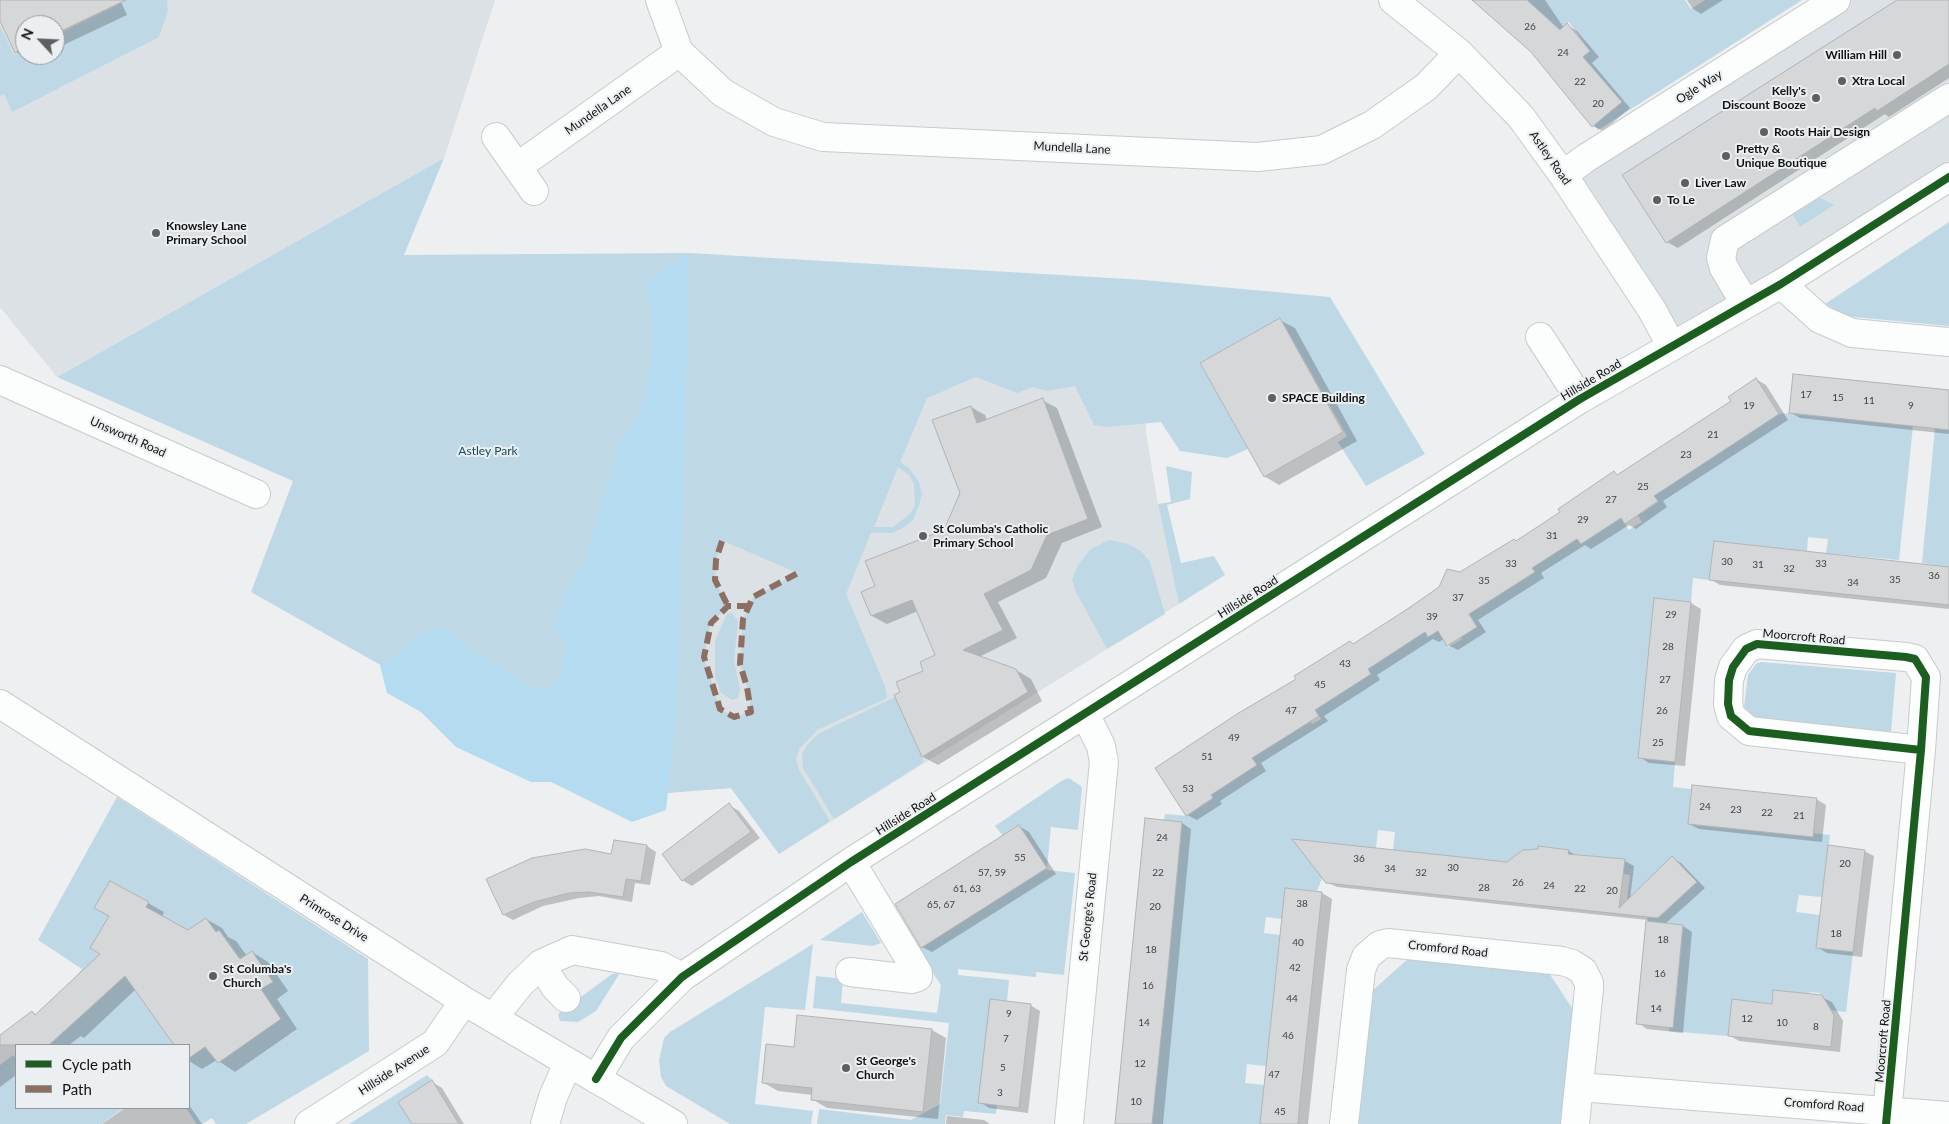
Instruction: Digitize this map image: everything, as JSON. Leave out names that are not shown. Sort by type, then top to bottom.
[{"type":"street","name":"Mundella Lane","points":[[660,0],[679,52],[723,93],[774,122],[823,137],[1258,157],[1322,150],[1372,125],[1426,87],[1459,53]]},
{"type":"street","name":"Astley Road","points":[[1393,0],[1459,53],[1515,110],[1563,175],[1652,310],[1671,345]]},
{"type":"street","name":"Ogle Way","points":[[1563,175],[1586,158],[1836,0]]},
{"type":"street","name":"Mundella Lane","points":[[517,167],[679,52]]},
{"type":"street","points":[[1744,303],[1724,268],[1721,258],[1725,240],[1949,98]]},
{"type":"street","points":[[496,137],[534,190]]},
{"type":"street","name":"Hillside Road","points":[[596,1079],[621,1038],[682,977],[851,862],[1580,399],[1744,303],[1781,284],[1949,177]]},
{"type":"street","points":[[1781,284],[1820,319],[1852,333],[1949,342]]},
{"type":"street","points":[[1540,337],[1580,399]]},
{"type":"street","name":"Unsworth Road","points":[[0,380],[256,494]]},
{"type":"street","name":"Moorcroft Road","points":[[1887,1117],[1921,750],[1926,677],[1922,667],[1915,660],[1757,644],[1746,649],[1732,667],[1729,680],[1728,704],[1731,716],[1749,731],[1921,750]]},
{"type":"street","name":"Primrose Drive","points":[[0,704],[464,1001],[673,1124]]},
{"type":"street","name":"St George's Road","points":[[1069,1124],[1104,762],[1101,746],[1085,714]]},
{"type":"street","points":[[850,972],[912,979],[918,978],[918,973],[851,862]]},
{"type":"street","name":"Cromford Road","points":[[1344,1124],[1361,970],[1366,957],[1373,950],[1388,943],[1566,961],[1578,967],[1586,976],[1589,989],[1575,1124]]},
{"type":"street","points":[[493,1018],[520,984],[541,964],[572,950],[661,966],[682,977]]},
{"type":"street","points":[[541,964],[555,987],[566,998]]},
{"type":"street","name":"Hillside Avenue","points":[[310,1124],[435,1043],[464,1001]]},
{"type":"street","points":[[545,1124],[553,1097],[568,1063]]},
{"type":"street","name":"Cromford Road","points":[[1579,1087],[1887,1117],[1949,1116]]},
{"type":"shaded area","name":"Knowsley Lane Primary School","points":[[0,0],[495,0],[444,158],[57,377],[0,307]]},
{"type":"shaded area","points":[[1836,0],[1949,0],[1949,176],[1671,345],[1563,175]]},
{"type":"shaded area","points":[[688,253],[689,291],[676,720],[666,810],[632,822],[551,782],[531,782],[456,747],[421,712],[387,693],[380,665],[406,648],[415,637],[441,627],[469,649],[507,671],[527,686],[549,690],[559,677],[567,645],[555,627],[564,596],[584,561],[620,444],[630,430],[646,397],[654,332],[646,282]]},
{"type":"shaded area","name":"St Columba's Catholic Primary School","points":[[1144,280],[1146,433],[1158,504],[1179,604],[779,854],[731,788],[666,793],[689,291]]},
{"type":"green space","points":[[115,0],[167,0],[168,11],[159,37],[12,112],[4,94],[0,96],[0,26],[15,55],[15,65],[65,65],[65,31],[118,5]]},
{"type":"green space","points":[[1527,0],[1685,0],[1691,9],[1705,0],[1802,0],[1598,130],[1594,125],[1621,102],[1583,57],[1590,51],[1569,22],[1534,49],[1532,46],[1553,23]]},
{"type":"green space","name":"Astley Park","points":[[444,158],[404,255],[689,253],[1144,280],[1330,297],[1425,454],[1366,486],[1338,442],[1347,436],[1280,318],[1200,363],[1248,449],[1227,458],[1180,451],[1161,422],[1107,427],[1094,425],[1075,386],[1046,391],[1033,387],[1017,393],[976,377],[927,398],[900,462],[909,468],[919,482],[922,494],[913,520],[903,528],[892,533],[871,533],[846,594],[885,686],[887,698],[817,730],[800,748],[796,759],[799,770],[830,821],[779,854],[731,788],[666,793],[542,756],[251,592],[293,481],[57,377]],"holes":[[[898,467],[909,475],[914,484],[915,505],[910,514],[893,527],[874,527]],[[723,541],[798,573],[753,597],[743,619],[740,664],[747,687],[751,711],[734,717],[720,709],[704,657],[711,623],[728,606],[715,580],[716,560]]]},
{"type":"green space","points":[[1817,196],[1834,205],[1800,227],[1791,212]]},
{"type":"green space","points":[[1949,222],[1949,326],[1855,317],[1845,315],[1825,304]]},
{"type":"green space","points":[[1789,413],[1913,426],[1899,560],[1826,553],[1828,539],[1808,537],[1807,551],[1714,541],[1709,580],[1693,578],[1691,602],[1655,598],[1638,758],[1675,762],[1673,787],[1691,789],[1688,824],[1812,837],[1813,833],[1830,835],[1822,897],[1799,895],[1796,912],[1820,915],[1816,948],[1853,952],[1846,1012],[1819,1009],[1824,1000],[1820,993],[1810,992],[1790,1005],[1791,992],[1773,990],[1772,1004],[1732,999],[1728,1036],[1669,1031],[1669,1027],[1673,1027],[1683,925],[1647,921],[1648,910],[1626,908],[1630,875],[1623,874],[1625,859],[1572,854],[1570,869],[1567,868],[1569,850],[1539,846],[1536,865],[1536,852],[1532,849],[1523,850],[1519,853],[1518,863],[1393,850],[1395,832],[1378,830],[1376,848],[1326,868],[1317,891],[1285,888],[1282,919],[1266,917],[1264,933],[1280,935],[1266,1066],[1247,1064],[1245,1083],[1264,1085],[1260,1124],[1152,1124],[1182,822],[1164,820],[1165,814],[1187,816],[1213,798],[1203,783],[1256,765],[1248,752],[1304,712],[1312,724],[1321,719],[1315,710],[1371,674],[1368,669],[1405,645],[1411,611],[1428,637],[1438,631],[1448,647],[1462,639],[1452,624],[1463,636],[1477,627],[1469,614],[1535,572],[1516,541],[1527,534],[1544,560],[1577,539],[1581,544],[1621,518],[1629,530],[1642,522],[1635,511],[1639,509],[1642,513],[1658,502],[1652,493],[1681,478],[1779,414]]},
{"type":"green space","points":[[1935,428],[1949,430],[1949,567],[1922,563]]},
{"type":"green space","points":[[1166,466],[1192,472],[1190,499],[1167,505],[1181,563],[1214,556],[1225,575],[1179,604],[1158,504],[1171,502]]},
{"type":"green space","points":[[1109,540],[1128,544],[1141,551],[1150,562],[1165,614],[1107,649],[1076,592],[1072,580],[1078,565],[1091,549]]},
{"type":"green space","points":[[732,613],[738,621],[734,661],[740,689],[738,698],[732,700],[721,693],[715,677],[715,641],[727,614]]},
{"type":"green space","points":[[1761,662],[1896,673],[1891,732],[1762,721],[1747,713],[1744,707],[1748,675],[1756,664]]},
{"type":"green space","points":[[895,697],[924,762],[834,819],[803,768],[802,755],[806,746],[818,734]]},
{"type":"green space","points":[[1069,778],[1082,787],[1078,830],[1051,827],[1047,868],[1019,825],[1003,836],[995,826],[1063,780]]},
{"type":"green space","points":[[117,797],[368,959],[369,1051],[246,1124],[216,1124],[212,1118],[202,1124],[197,1124],[187,1109],[190,1109],[190,1044],[42,1044],[67,1029],[98,1001],[76,977],[82,969],[38,940]]},
{"type":"green space","points":[[1047,868],[1047,870],[1075,873],[1064,975],[1036,972],[1036,977],[958,969],[958,975],[1009,980],[1007,1001],[990,999],[1025,1053],[1025,1058],[984,1054],[979,1103],[997,1105],[996,1114],[964,1111],[963,1117],[946,1115],[945,1124],[817,1124],[819,1109],[911,1120],[940,1104],[949,1023],[813,1008],[816,976],[843,979],[841,1003],[937,1013],[941,985],[917,950]]},
{"type":"green space","points":[[862,912],[881,943],[873,946],[820,940]]},
{"type":"green space","points":[[813,944],[805,1010],[765,1007],[755,1104],[813,1111],[811,1124],[730,1124],[666,1086],[661,1077],[659,1061],[664,1038],[670,1032]]},
{"type":"green space","points":[[1409,958],[1549,973],[1576,1014],[1564,1124],[1357,1124],[1372,991]]},
{"type":"green space","points":[[620,973],[596,1011],[578,1022],[560,1021],[558,1014],[612,974]]},
{"type":"green space","points":[[13,1055],[15,1058],[15,1109],[123,1109],[101,1124],[0,1124],[0,1065]]},
{"type":"green space","points":[[427,1075],[432,1080],[398,1102],[412,1124],[349,1124]]},
{"type":"building","points":[[0,0],[126,0],[65,29],[65,15],[15,15],[15,53],[0,21]]},
{"type":"building","points":[[1472,0],[1527,0],[1560,30],[1567,23],[1590,51],[1583,57],[1622,102],[1592,127],[1531,52]]},
{"type":"building","points":[[1897,0],[1949,0],[1949,64],[1877,111],[1875,108],[1666,243],[1622,175]]},
{"type":"building","name":"SPACE Building","points":[[1280,318],[1343,432],[1264,477],[1200,363]]},
{"type":"building","points":[[1793,374],[1949,390],[1949,430],[1789,413]]},
{"type":"building","points":[[1756,378],[1779,414],[1654,496],[1658,501],[1625,524],[1621,518],[1581,544],[1577,539],[1532,568],[1535,572],[1469,614],[1477,627],[1447,646],[1438,631],[1428,637],[1425,632],[1368,669],[1371,674],[1315,710],[1319,716],[1252,758],[1257,765],[1211,795],[1213,798],[1186,816],[1155,768],[1237,714],[1296,679],[1294,676],[1350,641],[1353,644],[1409,608],[1439,587],[1447,569],[1460,572],[1514,539],[1516,541],[1560,512],[1558,509],[1614,471],[1617,475],[1731,401],[1728,397]]},
{"type":"building","points":[[1043,398],[1088,519],[1047,535],[1031,570],[984,594],[1003,630],[963,650],[1016,669],[1028,692],[922,757],[894,695],[900,692],[896,682],[923,671],[920,662],[935,655],[912,600],[871,616],[861,592],[875,586],[865,561],[944,530],[960,493],[932,420],[971,406],[977,423]]},
{"type":"building","points":[[1714,541],[1949,567],[1949,605],[1709,580]]},
{"type":"building","points":[[1654,598],[1691,602],[1675,762],[1638,758]]},
{"type":"building","points":[[1692,785],[1817,798],[1813,837],[1688,824]]},
{"type":"building","points":[[729,803],[751,832],[682,881],[662,854]]},
{"type":"building","points":[[1145,818],[1182,822],[1168,970],[1152,1124],[1115,1124]]},
{"type":"building","points":[[1019,825],[1047,868],[921,948],[895,904]]},
{"type":"building","points":[[1292,839],[1507,862],[1523,850],[1538,849],[1538,846],[1569,850],[1568,854],[1625,859],[1619,908],[1672,856],[1697,882],[1658,918],[1326,883]]},
{"type":"building","points":[[614,840],[647,845],[641,881],[626,879],[623,897],[589,892],[569,893],[534,902],[503,915],[486,879],[532,858],[585,849],[611,854]]},
{"type":"building","points":[[1828,845],[1865,850],[1853,952],[1816,948]]},
{"type":"building","name":"St Columba's Church","points":[[110,881],[149,902],[146,907],[188,930],[206,918],[216,932],[219,930],[240,959],[252,951],[273,982],[261,989],[281,1019],[218,1063],[205,1047],[190,1057],[190,1044],[173,1044],[125,976],[50,1044],[0,1045],[0,1035],[32,1011],[35,1015],[100,954],[90,948],[109,916],[94,908]]},
{"type":"building","points":[[1285,888],[1322,892],[1298,1124],[1260,1124]]},
{"type":"building","points":[[1646,921],[1683,925],[1673,1028],[1636,1024]]},
{"type":"building","points":[[1773,990],[1822,995],[1834,1015],[1831,1047],[1728,1036],[1732,999],[1772,1004]]},
{"type":"building","points":[[990,999],[1031,1004],[1019,1108],[978,1103]]},
{"type":"building","name":"St George's Church","points":[[797,1015],[932,1029],[923,1112],[811,1100],[812,1088],[762,1083],[766,1044],[794,1047]]},
{"type":"building","points":[[432,1080],[459,1124],[412,1124],[398,1102]]},
{"type":"marked path","points":[[722,541],[716,560],[715,580],[728,606]]},
{"type":"marked path","points":[[749,606],[728,606],[711,623],[704,657],[720,709],[734,717],[751,712],[747,687],[740,664],[743,619],[753,597],[798,573]]},
{"type":"cycle path","points":[[596,1079],[621,1038],[682,977],[851,862],[1580,399],[1781,284],[1949,177]]},
{"type":"cycle path","points":[[1886,1124],[1921,750],[1926,677],[1915,659],[1906,657],[1757,644],[1746,649],[1733,667],[1729,680],[1728,704],[1731,716],[1749,731],[1921,750]]},
{"type":"place","name":"William Hill","points":[[1897,55]]},
{"type":"place","name":"Xtra Local","points":[[1842,81]]},
{"type":"place","name":"Kelly's Discount Booze","points":[[1816,98]]},
{"type":"place","name":"Roots Hair Design","points":[[1764,132]]},
{"type":"place","name":"Pretty & Unique Boutique","points":[[1726,156]]},
{"type":"place","name":"Liver Law","points":[[1685,183]]},
{"type":"place","name":"To Le","points":[[1657,200]]},
{"type":"place","name":"Knowsley Lane Primary School","points":[[156,233]]},
{"type":"place","name":"SPACE Building","points":[[1272,398]]},
{"type":"place","name":"St Columba's Catholic Primary School","points":[[923,536]]},
{"type":"place","name":"St Columba's Church","points":[[213,976]]},
{"type":"place","name":"St George's Church","points":[[846,1068]]}]
